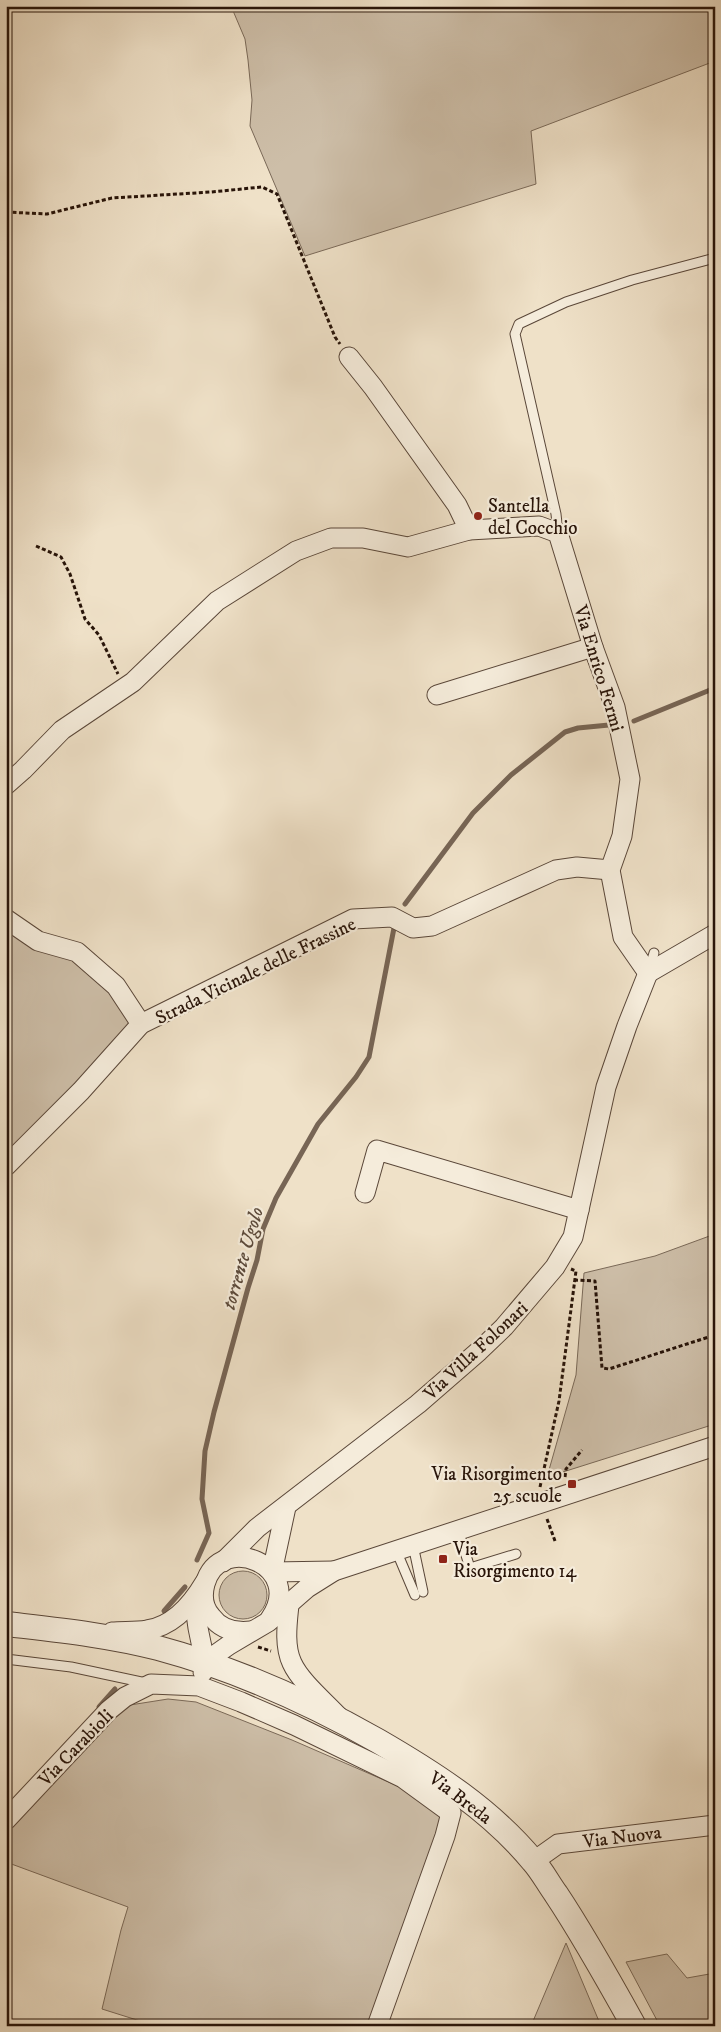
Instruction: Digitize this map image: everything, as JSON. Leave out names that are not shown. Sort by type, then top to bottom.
[{"type":"street","points":[[349,357],[373,387],[457,505],[469,530]]},
{"type":"street","points":[[6,784],[24,770],[62,730],[124,688],[217,601],[296,551],[331,538],[363,538],[408,547],[469,530],[539,526],[558,533]]},
{"type":"street","name":"Via Enrico Fermi","points":[[558,533],[593,646],[615,707],[630,779],[622,836],[610,870]]},
{"type":"street","points":[[437,695],[593,646]]},
{"type":"street","name":"Strada Vicinale delle Frassine","points":[[6,1166],[81,1091],[141,1024],[353,919],[392,917],[413,928],[432,926],[556,870],[576,867],[610,870]]},
{"type":"street","points":[[610,870],[623,937],[648,973],[715,934]]},
{"type":"street","points":[[6,919],[38,941],[77,952],[116,986],[141,1024]]},
{"type":"street","name":"Via Villa Folonari","points":[[223,1562],[257,1528],[418,1404],[504,1327],[555,1267],[573,1237],[606,1087],[648,973]]},
{"type":"street","points":[[366,1193],[377,1150],[579,1210]]},
{"type":"street","points":[[205,1662],[289,1605],[307,1588],[334,1572],[715,1446]]},
{"type":"street","points":[[272,1572],[286,1506]]},
{"type":"street","points":[[83,1634],[148,1630],[177,1616],[194,1599],[207,1579],[213,1570],[223,1562],[243,1556],[264,1564],[272,1572],[278,1584],[279,1597],[276,1610],[260,1626],[240,1632],[228,1630],[217,1624],[209,1615],[204,1603],[203,1591],[207,1579]]},
{"type":"street","points":[[272,1572],[334,1572]]},
{"type":"street","points":[[194,1599],[205,1662],[199,1686]]},
{"type":"street","points":[[289,1605],[287,1625],[288,1649],[292,1664],[300,1676],[342,1721]]},
{"type":"street","name":"Via Breda","points":[[6,1624],[83,1634],[156,1648],[205,1662],[291,1696],[342,1721],[411,1760],[475,1803],[534,1861],[576,1924],[634,2026]]},
{"type":"street","name":"Via Breda","points":[[151,1684],[199,1686],[241,1702],[294,1725],[403,1778],[451,1813],[445,1836],[377,2026]]},
{"type":"street","name":"Via Carabioli","points":[[6,1820],[109,1710],[125,1696],[151,1684]]},
{"type":"street","name":"Via Nuova","points":[[534,1861],[558,1844],[715,1825]]},
{"type":"lane","points":[[558,533],[556,514],[515,334],[519,324],[566,302],[632,280],[715,258]]},
{"type":"lane","points":[[648,973],[654,953]]},
{"type":"lane","points":[[458,1530],[470,1568],[516,1554]]},
{"type":"lane","points":[[405,1548],[419,1593],[405,1548]]},
{"type":"lane","points":[[6,1658],[71,1668],[151,1684]]},
{"type":"path","points":[[6,212],[47,214],[112,198],[262,187],[276,194],[335,337],[349,357]]},
{"type":"path","points":[[36,546],[61,557],[70,574],[86,619],[99,635],[124,688]]},
{"type":"path","points":[[541,1481],[559,1401],[576,1271],[567,1266]]},
{"type":"path","points":[[574,1280],[595,1282],[602,1368],[609,1369],[715,1334]]},
{"type":"path","points":[[565,1478],[566,1469],[582,1450]]},
{"type":"path","points":[[546,1516],[555,1540]]},
{"type":"shaded area","points":[[231,6],[715,6],[715,61],[531,131],[536,184],[305,256],[250,126],[252,100],[245,39]]},
{"type":"shaded area","points":[[6,927],[75,958],[111,990],[133,1024],[6,1154]]},
{"type":"shaded area","points":[[715,1234],[715,1424],[547,1477],[576,1375],[584,1273],[655,1256]]},
{"type":"shaded area","points":[[238,1571],[248,1571],[260,1578],[267,1590],[267,1600],[260,1612],[248,1619],[238,1619],[230,1615],[223,1608],[219,1600],[219,1590],[223,1582],[230,1575]]},
{"type":"shaded area","points":[[168,1699],[196,1702],[292,1740],[407,1790],[443,1816],[371,2026],[156,2026],[102,2009],[128,1907],[6,1862],[6,1833],[112,1717],[130,1705]]},
{"type":"shaded area","points":[[566,1943],[601,2026],[531,2026]]},
{"type":"shaded area","points":[[667,1954],[687,1978],[715,1973],[715,2026],[660,2026],[626,1962]]},
{"type":"waterway","name":"torrente Ugolo","points":[[634,721],[715,688]]},
{"type":"waterway","points":[[405,904],[473,813],[511,775],[565,732],[578,728],[609,725]]},
{"type":"waterway","name":"torrente Ugolo","points":[[197,1560],[209,1533],[202,1499],[205,1451],[214,1412],[257,1260],[263,1229],[276,1198],[318,1124],[356,1077],[369,1057],[394,928]]},
{"type":"waterway","points":[[164,1611],[185,1587]]},
{"type":"waterway","points":[[99,1707],[115,1689]]},
{"type":"place","name":"Santella del Cocchio","points":[[478,516]]},
{"type":"place","name":"Via Risorgimento 25 scuole","points":[[572,1484]]},
{"type":"place","name":"Via Risorgimento 14","points":[[443,1559]]}]
